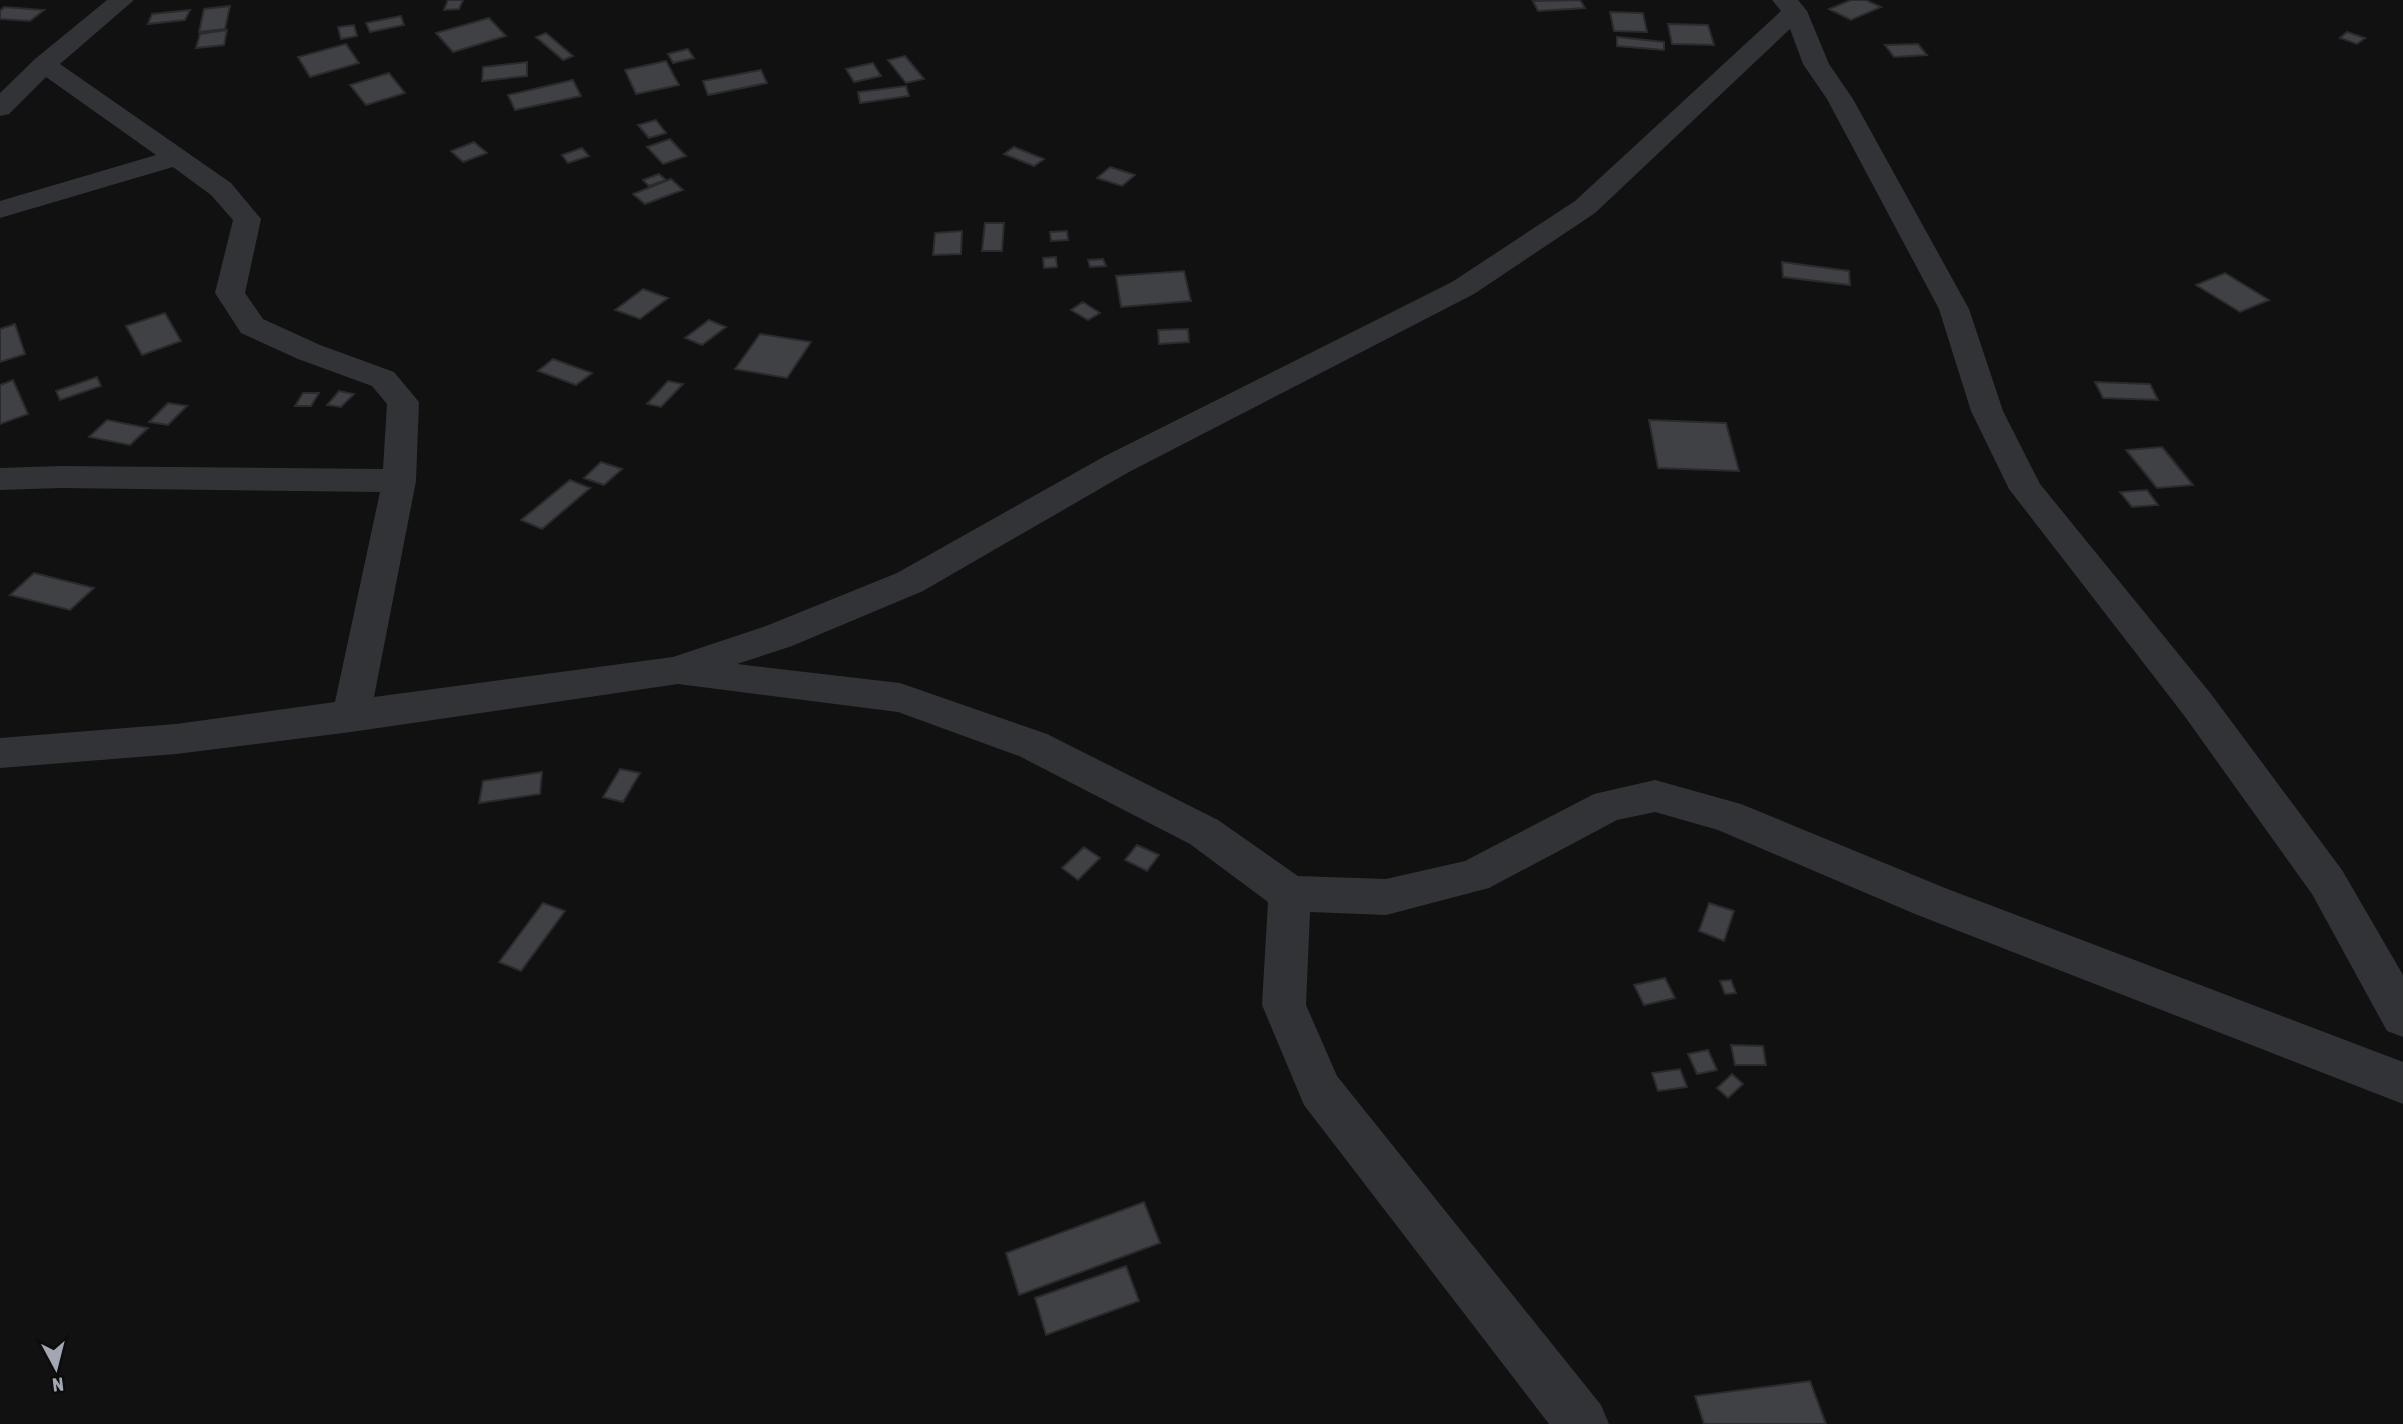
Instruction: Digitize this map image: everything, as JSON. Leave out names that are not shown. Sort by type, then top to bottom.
[{"type":"street","points":[[0,107],[44,64],[122,0]]},
{"type":"street","points":[[0,752],[176,739],[674,671],[779,636],[910,582],[1117,464],[1463,288],[1586,207],[1790,6],[1816,64],[1840,99],[1954,309],[1987,411],[2026,489],[2197,704],[2327,882],[2403,1017]]},
{"type":"street","points":[[44,64],[221,189],[247,219],[230,293],[251,326],[309,352],[383,379],[403,402],[399,481],[351,717]]},
{"type":"street","points":[[0,210],[179,157]]},
{"type":"street","points":[[0,479],[61,477],[399,481]]},
{"type":"street","points":[[674,671],[900,698],[1033,745],[1204,832],[1290,894],[1386,897],[1474,876],[1608,806],[1655,796],[1727,816],[1942,906],[2403,1083]]},
{"type":"street","points":[[1290,894],[1284,1005],[1320,1090],[1582,1424]]},
{"type":"building","points":[[448,0],[463,0],[459,9],[444,10]]},
{"type":"building","points":[[1580,0],[1585,8],[1538,11],[1533,1]]},
{"type":"building","points":[[1851,0],[1866,0],[1881,7],[1851,20],[1829,9]]},
{"type":"building","points":[[230,6],[225,29],[199,32],[204,9]]},
{"type":"building","points":[[4,7],[44,10],[30,21],[0,19],[0,11]]},
{"type":"building","points":[[190,10],[185,20],[148,24],[152,14]]},
{"type":"building","points":[[1610,12],[1643,13],[1647,32],[1614,31]]},
{"type":"building","points":[[401,16],[404,25],[370,32],[366,23]]},
{"type":"building","points":[[489,18],[506,36],[453,52],[436,33]]},
{"type":"building","points":[[1668,24],[1708,25],[1714,45],[1672,44]]},
{"type":"building","points":[[354,25],[357,36],[341,39],[338,27]]},
{"type":"building","points":[[227,30],[224,45],[196,48],[200,34]]},
{"type":"building","points":[[2347,32],[2365,38],[2357,44],[2340,38]]},
{"type":"building","points":[[546,33],[573,56],[563,60],[536,37]]},
{"type":"building","points":[[1617,37],[1664,42],[1664,50],[1617,46]]},
{"type":"building","points":[[346,44],[359,63],[310,77],[298,57]]},
{"type":"building","points":[[1918,44],[1927,55],[1894,57],[1885,45]]},
{"type":"building","points":[[688,49],[694,58],[673,63],[668,54]]},
{"type":"building","points":[[905,56],[924,79],[906,83],[888,60]]},
{"type":"building","points":[[666,61],[679,85],[636,94],[625,70]]},
{"type":"building","points":[[527,62],[527,76],[482,81],[483,67]]},
{"type":"building","points":[[873,63],[881,76],[854,82],[846,69]]},
{"type":"building","points":[[761,70],[767,83],[708,95],[703,81]]},
{"type":"building","points":[[389,73],[405,93],[366,105],[350,85]]},
{"type":"building","points":[[573,80],[581,96],[515,110],[508,95]]},
{"type":"building","points":[[906,86],[909,96],[860,103],[858,92]]},
{"type":"building","points":[[656,120],[666,133],[649,138],[638,125]]},
{"type":"building","points":[[670,139],[686,156],[663,164],[647,147]]},
{"type":"building","points":[[474,142],[487,153],[463,162],[451,151]]},
{"type":"building","points":[[1014,147],[1044,159],[1034,166],[1004,154]]},
{"type":"building","points":[[582,148],[589,156],[568,163],[562,155]]},
{"type":"building","points":[[1110,167],[1135,175],[1122,186],[1097,178]]},
{"type":"building","points":[[659,174],[666,180],[649,186],[643,180]]},
{"type":"building","points":[[671,179],[683,190],[645,204],[633,194]]},
{"type":"building","points":[[985,223],[1004,223],[1002,251],[982,251]]},
{"type":"building","points":[[962,231],[961,254],[933,255],[935,233]]},
{"type":"building","points":[[1067,231],[1068,240],[1051,241],[1050,232]]},
{"type":"building","points":[[1056,257],[1057,267],[1044,268],[1043,258]]},
{"type":"building","points":[[1103,259],[1106,266],[1090,267],[1088,260]]},
{"type":"building","points":[[1782,262],[1849,271],[1850,285],[1783,277]]},
{"type":"building","points":[[1184,271],[1191,301],[1121,307],[1116,276]]},
{"type":"building","points":[[2225,273],[2269,300],[2240,312],[2196,285]]},
{"type":"building","points":[[643,289],[668,298],[640,319],[615,310]]},
{"type":"building","points":[[1083,302],[1100,313],[1088,320],[1071,310]]},
{"type":"building","points":[[165,313],[181,341],[142,355],[126,326]]},
{"type":"building","points":[[709,320],[726,327],[702,345],[685,338]]},
{"type":"building","points":[[15,324],[25,354],[0,362],[0,329]]},
{"type":"building","points":[[1188,329],[1189,342],[1159,344],[1158,330]]},
{"type":"building","points":[[760,334],[811,342],[787,378],[735,369]]},
{"type":"building","points":[[553,359],[592,373],[576,385],[538,371]]},
{"type":"building","points":[[97,377],[101,386],[60,400],[56,391]]},
{"type":"building","points":[[13,380],[28,414],[0,424],[0,385]]},
{"type":"building","points":[[668,381],[683,384],[661,407],[647,404]]},
{"type":"building","points":[[2095,382],[2150,384],[2158,400],[2103,398]]},
{"type":"building","points":[[339,391],[354,394],[341,407],[327,405]]},
{"type":"building","points":[[303,393],[319,393],[311,406],[295,406]]},
{"type":"building","points":[[168,403],[187,406],[168,425],[149,422]]},
{"type":"building","points":[[107,420],[148,428],[130,445],[89,437]]},
{"type":"building","points":[[1649,420],[1726,423],[1739,471],[1658,468]]},
{"type":"building","points":[[2162,447],[2193,485],[2157,488],[2126,450]]},
{"type":"building","points":[[601,462],[622,469],[604,485],[584,478]]},
{"type":"building","points":[[570,480],[590,488],[542,529],[521,520]]},
{"type":"building","points":[[2147,490],[2158,505],[2132,507],[2120,492]]},
{"type":"building","points":[[34,573],[94,588],[70,610],[10,595]]},
{"type":"building","points":[[620,769],[640,773],[623,802],[603,797]]},
{"type":"building","points":[[542,772],[540,794],[479,803],[483,781]]},
{"type":"building","points":[[1137,845],[1159,855],[1147,871],[1125,860]]},
{"type":"building","points":[[1084,847],[1100,858],[1078,880],[1062,868]]},
{"type":"building","points":[[543,903],[565,911],[521,971],[499,962]]},
{"type":"building","points":[[1709,903],[1734,911],[1724,941],[1699,931]]},
{"type":"building","points":[[1665,978],[1675,998],[1644,1005],[1634,985]]},
{"type":"building","points":[[1731,980],[1736,993],[1725,994],[1720,981]]},
{"type":"building","points":[[1731,1045],[1763,1046],[1766,1065],[1735,1065]]},
{"type":"building","points":[[1708,1050],[1717,1070],[1697,1074],[1688,1054]]},
{"type":"building","points":[[1680,1069],[1687,1087],[1658,1091],[1652,1073]]},
{"type":"building","points":[[1732,1074],[1743,1084],[1728,1098],[1717,1088]]},
{"type":"building","points":[[1144,1202],[1160,1243],[1019,1295],[1006,1253]]},
{"type":"building","points":[[1126,1266],[1139,1301],[1046,1335],[1035,1298]]},
{"type":"building","points":[[1810,1381],[1826,1424],[1704,1424],[1695,1396]]}]
